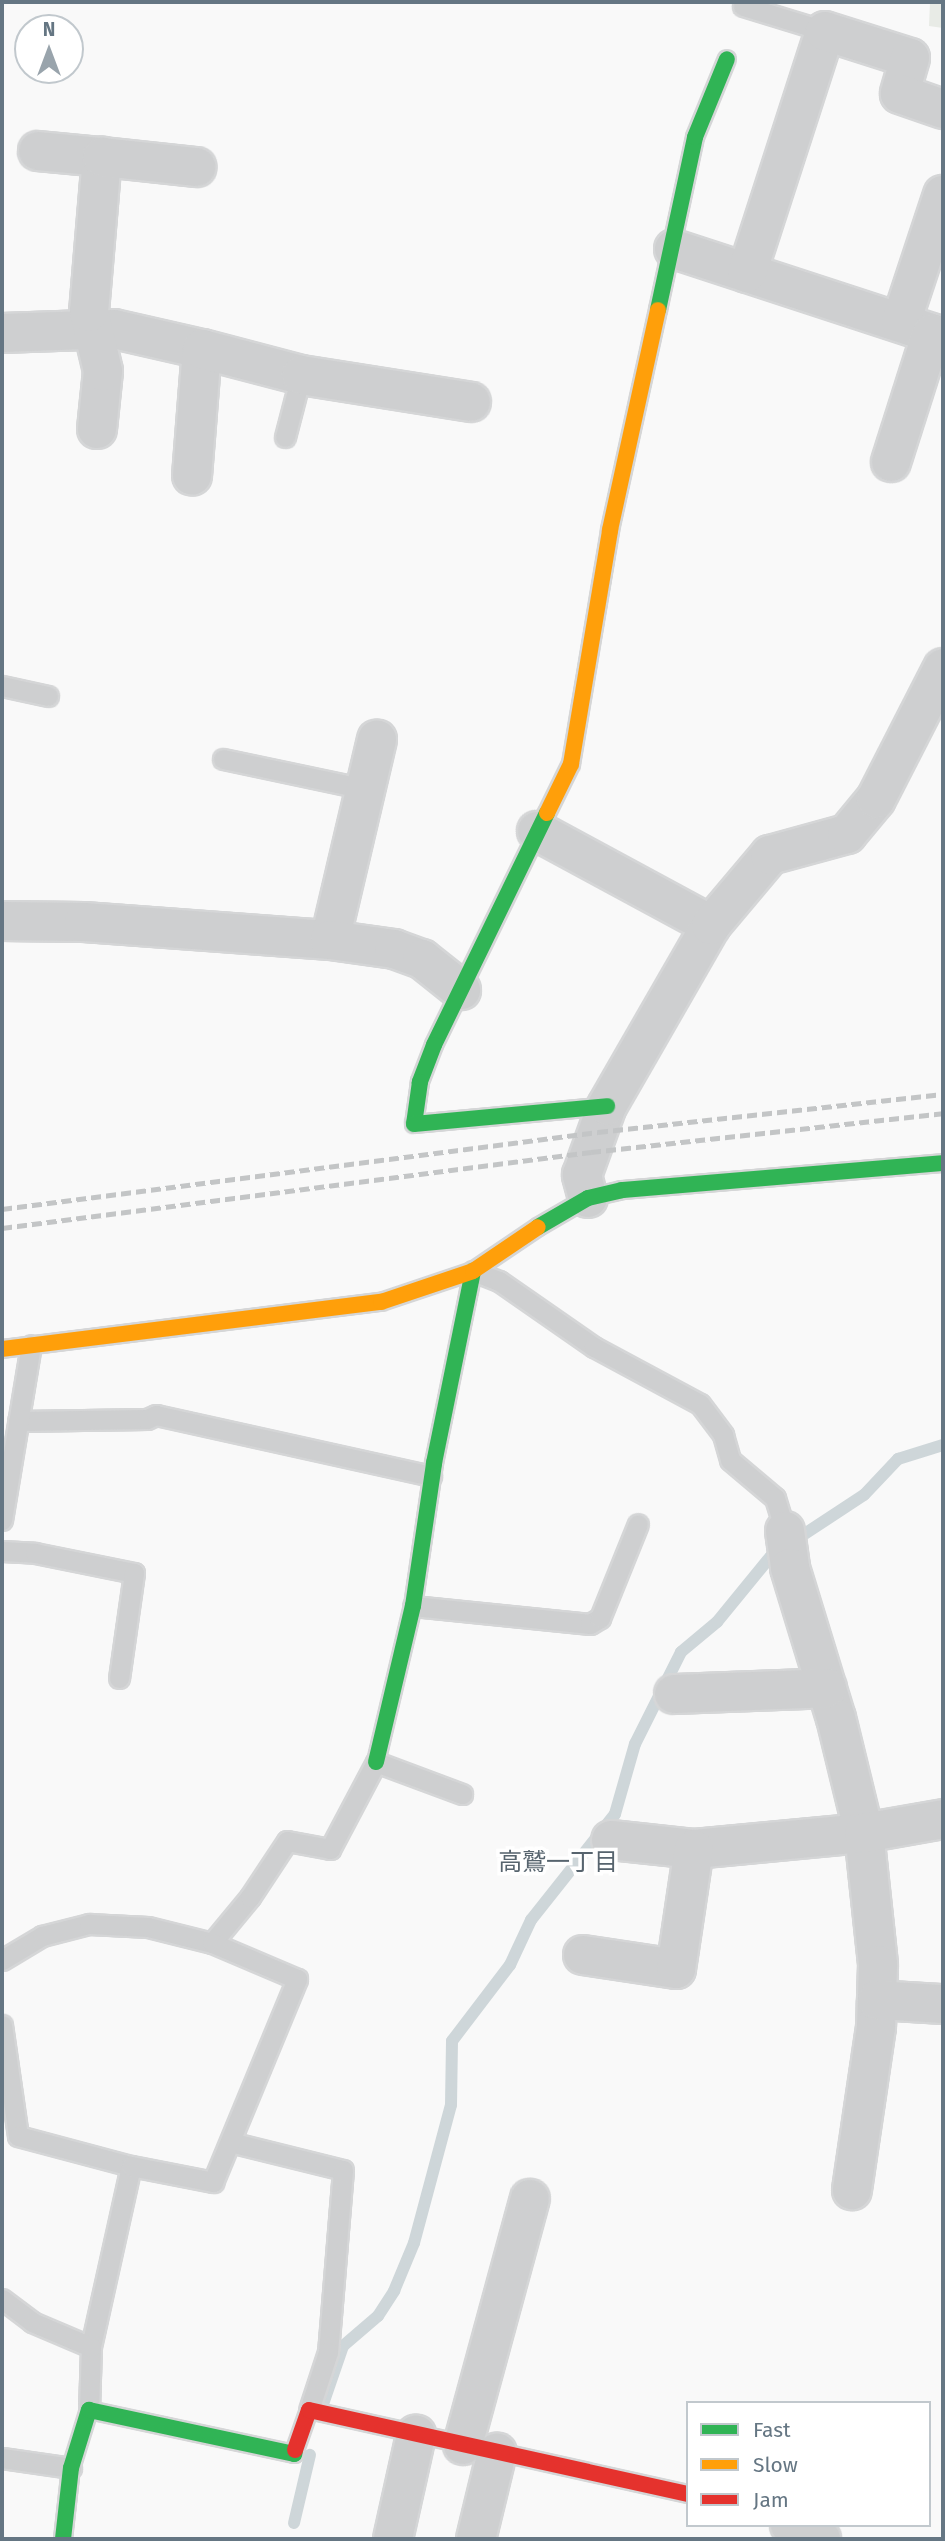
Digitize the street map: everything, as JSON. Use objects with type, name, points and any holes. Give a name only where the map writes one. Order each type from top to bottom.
[{"type":"street","points":[[747,273],[825,31],[909,58],[900,94],[943,108]]},
{"type":"street","points":[[607,1106],[414,1124],[420,1082],[461,990],[571,764],[610,530],[674,249],[695,137],[727,59]]},
{"type":"street","points":[[38,151],[196,167]]},
{"type":"street","points":[[97,429],[103,371],[90,330],[102,157]]},
{"type":"street","points":[[891,462],[926,331],[943,195]]},
{"type":"street","points":[[674,249],[926,331]]},
{"type":"street","points":[[2,333],[114,329],[202,349],[300,376],[471,402]]},
{"type":"street","points":[[192,476],[202,349]]},
{"type":"street","points":[[588,1198],[582,1175],[607,1106],[711,925],[770,855],[847,834],[876,799],[943,668]]},
{"type":"street","points":[[330,940],[377,738]]},
{"type":"street","points":[[537,831],[711,925]]},
{"type":"street","points":[[2,921],[84,922],[330,940],[394,950],[422,960],[461,990]]},
{"type":"street","points":[[2,1349],[381,1302],[473,1270],[588,1198],[622,1190],[943,1163]]},
{"type":"street","points":[[376,1762],[413,1606],[431,1476],[473,1270]]},
{"type":"street","points":[[785,1531],[790,1568],[827,1688],[864,1832],[878,1965],[877,2000],[852,2190]]},
{"type":"street","points":[[674,1694],[827,1688]]},
{"type":"street","points":[[611,1840],[694,1849],[864,1832],[943,1819]]},
{"type":"street","points":[[583,1955],[676,1969],[694,1849]]},
{"type":"street","points":[[877,2000],[943,2004]]},
{"type":"street","points":[[476,2539],[480,2448],[530,2199]]},
{"type":"street","points":[[63,2539],[71,2468],[89,2410],[295,2454],[309,2410],[686,2494]]},
{"type":"street","points":[[393,2539],[416,2435]]},
{"type":"street","points":[[794,2527],[821,2539]]},
{"type":"lane","points":[[743,6],[825,31]]},
{"type":"lane","points":[[285,437],[300,376]]},
{"type":"lane","points":[[2,686],[48,696]]},
{"type":"lane","points":[[223,759],[365,789]]},
{"type":"lane","points":[[473,1270],[499,1281],[594,1347],[700,1404],[723,1435],[730,1460],[775,1498],[785,1531]]},
{"type":"lane","points":[[2,1520],[31,1345]]},
{"type":"lane","points":[[18,1421],[146,1419],[156,1415],[431,1476]]},
{"type":"lane","points":[[413,1606],[590,1624],[600,1618],[638,1524]]},
{"type":"lane","points":[[2,1551],[35,1553],[134,1573],[119,1678]]},
{"type":"lane","points":[[212,1943],[250,1897],[287,1840],[330,1849],[376,1762],[462,1794]]},
{"type":"lane","points":[[2,1959],[42,1936],[89,1924],[148,1927],[212,1943],[297,1979],[213,2182],[131,2166],[10,2137],[2,2025]]},
{"type":"lane","points":[[230,2142],[342,2170],[328,2352],[309,2410]]},
{"type":"lane","points":[[89,2410],[91,2347],[131,2166]]},
{"type":"lane","points":[[2,2300],[32,2322],[91,2347]]},
{"type":"lane","points":[[2,2458],[71,2468]]},
{"type":"shaded area","points":[[930,2],[943,2],[943,28],[929,26]]},
{"type":"waterway","points":[[322,2407],[343,2346],[378,2316],[394,2291],[414,2243],[451,2105],[452,2041],[510,1965],[531,1920],[615,1814],[635,1744],[681,1652],[717,1622],[771,1556],[864,1495],[898,1459],[943,1445]]},
{"type":"waterway","points":[[294,2523],[310,2455]]},
{"type":"railway","points":[[2,1209],[598,1132],[943,1094]]},
{"type":"railway","points":[[2,1228],[591,1152],[943,1113]]},
{"type":"traffic: fast","points":[[658,310],[695,137],[727,59]]},
{"type":"traffic: fast","points":[[547,813],[434,1045],[420,1082],[414,1124],[607,1106]]},
{"type":"traffic: fast","points":[[538,1227],[588,1198],[622,1190],[943,1163]]},
{"type":"traffic: fast","points":[[376,1762],[413,1606],[434,1463],[473,1271]]},
{"type":"traffic: fast","points":[[63,2539],[71,2468],[89,2410],[294,2454],[295,2450]]},
{"type":"traffic: slow","points":[[547,813],[571,764],[610,530],[658,310]]},
{"type":"traffic: slow","points":[[2,1349],[381,1302],[473,1271],[538,1227]]},
{"type":"traffic: jam","points":[[295,2450],[309,2410],[686,2494]]},
{"type":"district","name":"高鷲一丁目","points":[[558,1863]]}]
